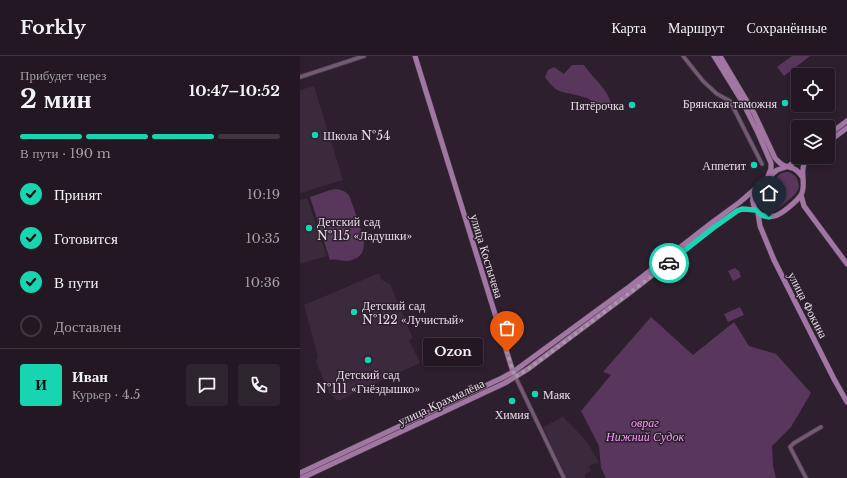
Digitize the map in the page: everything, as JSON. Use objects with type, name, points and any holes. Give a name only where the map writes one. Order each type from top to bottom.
[{"type":"main road","name":"улица Костычева","points":[[415,56],[513,372]]},
{"type":"main road","points":[[714,56],[743,103],[771,163],[771,169],[767,179]]},
{"type":"main road","points":[[720,56],[748,101],[775,158],[779,163],[795,168],[803,178]]},
{"type":"main road","points":[[835,130],[847,121]]},
{"type":"main road","points":[[835,137],[847,128]]},
{"type":"main road","points":[[791,164],[777,170],[756,188],[752,196],[752,200],[757,211],[766,216],[775,216],[801,195],[803,190],[804,164]]},
{"type":"main road","name":"улица Крахмалёва","points":[[300,472],[469,394],[513,372],[624,291],[756,188]]},
{"type":"main road","points":[[801,195],[804,206],[847,264]]},
{"type":"main road","name":"улица Крахмалёва","points":[[302,478],[505,383],[528,369],[572,337],[737,211],[742,209],[757,211]]},
{"type":"main road","name":"улица Фокина","points":[[757,211],[760,226],[774,260],[847,402]]},
{"type":"street","points":[[300,77],[364,56]]},
{"type":"street","points":[[683,56],[702,81],[717,94],[730,101],[762,164]]},
{"type":"street","name":"улица Костычева","points":[[513,372],[564,478]]},
{"type":"street","points":[[806,478],[790,447],[821,427]]},
{"type":"shaded area","name":"Школа №54","points":[[314,86],[343,180],[300,193],[300,90]]},
{"type":"shaded area","name":"Детский сад №115 «Ладушки»","points":[[307,198],[327,256],[300,264],[300,200]]},
{"type":"shaded area","points":[[379,273],[382,280],[390,284],[413,338],[409,340],[420,363],[338,401],[329,393],[316,362],[318,357],[304,305]]},
{"type":"shaded area","points":[[563,417],[586,441],[599,462],[589,466],[591,471],[585,474],[585,478],[567,478],[543,427]]},
{"type":"green space","points":[[792,56],[810,56],[794,68],[791,68],[791,71],[784,76],[777,67]]},
{"type":"green space","points":[[572,65],[584,65],[604,89],[612,107],[599,109],[588,98],[556,89],[545,77],[548,70],[554,67],[564,74]]},
{"type":"green space","points":[[788,172],[793,174],[797,179],[799,187],[798,190],[790,199],[775,211],[769,212],[763,210],[758,201],[759,194],[780,174]]},
{"type":"green space","points":[[336,189],[349,195],[363,236],[364,248],[362,253],[358,257],[349,261],[330,260],[310,197]]},
{"type":"green space","points":[[735,268],[739,271],[741,277],[733,281],[728,271]]},
{"type":"green space","points":[[740,307],[744,315],[728,322],[724,314]]},
{"type":"green space","name":"овраг Нижний Судок","points":[[651,317],[693,355],[734,322],[749,346],[776,354],[811,393],[791,427],[772,446],[773,466],[776,478],[606,478],[601,468],[599,446],[581,411],[611,375],[603,372]]},
{"type":"way so far","points":[[507,352],[515,377],[566,341],[669,263]]},
{"type":"place","name":"Брянская таможня","points":[[785,103]]},
{"type":"place","name":"Пятёрочка","points":[[632,105]]},
{"type":"place","name":"Школа №54","points":[[315,135]]},
{"type":"place","name":"Аппетит","points":[[754,165]]},
{"type":"place","name":"Детский сад №115 «Ладушки»","points":[[309,228]]},
{"type":"place","name":"Детский сад №122 «Лучистый»","points":[[354,312]]},
{"type":"place","name":"Ozon","points":[[507,352]]},
{"type":"place","name":"Детский сад №111 «Гнёздышко»","points":[[368,360]]},
{"type":"place","name":"Маяк","points":[[535,394]]},
{"type":"place","name":"Химия","points":[[512,401]]},
{"type":"route","points":[[669,263],[737,211],[742,209],[756,210],[761,215],[769,217]]}]
